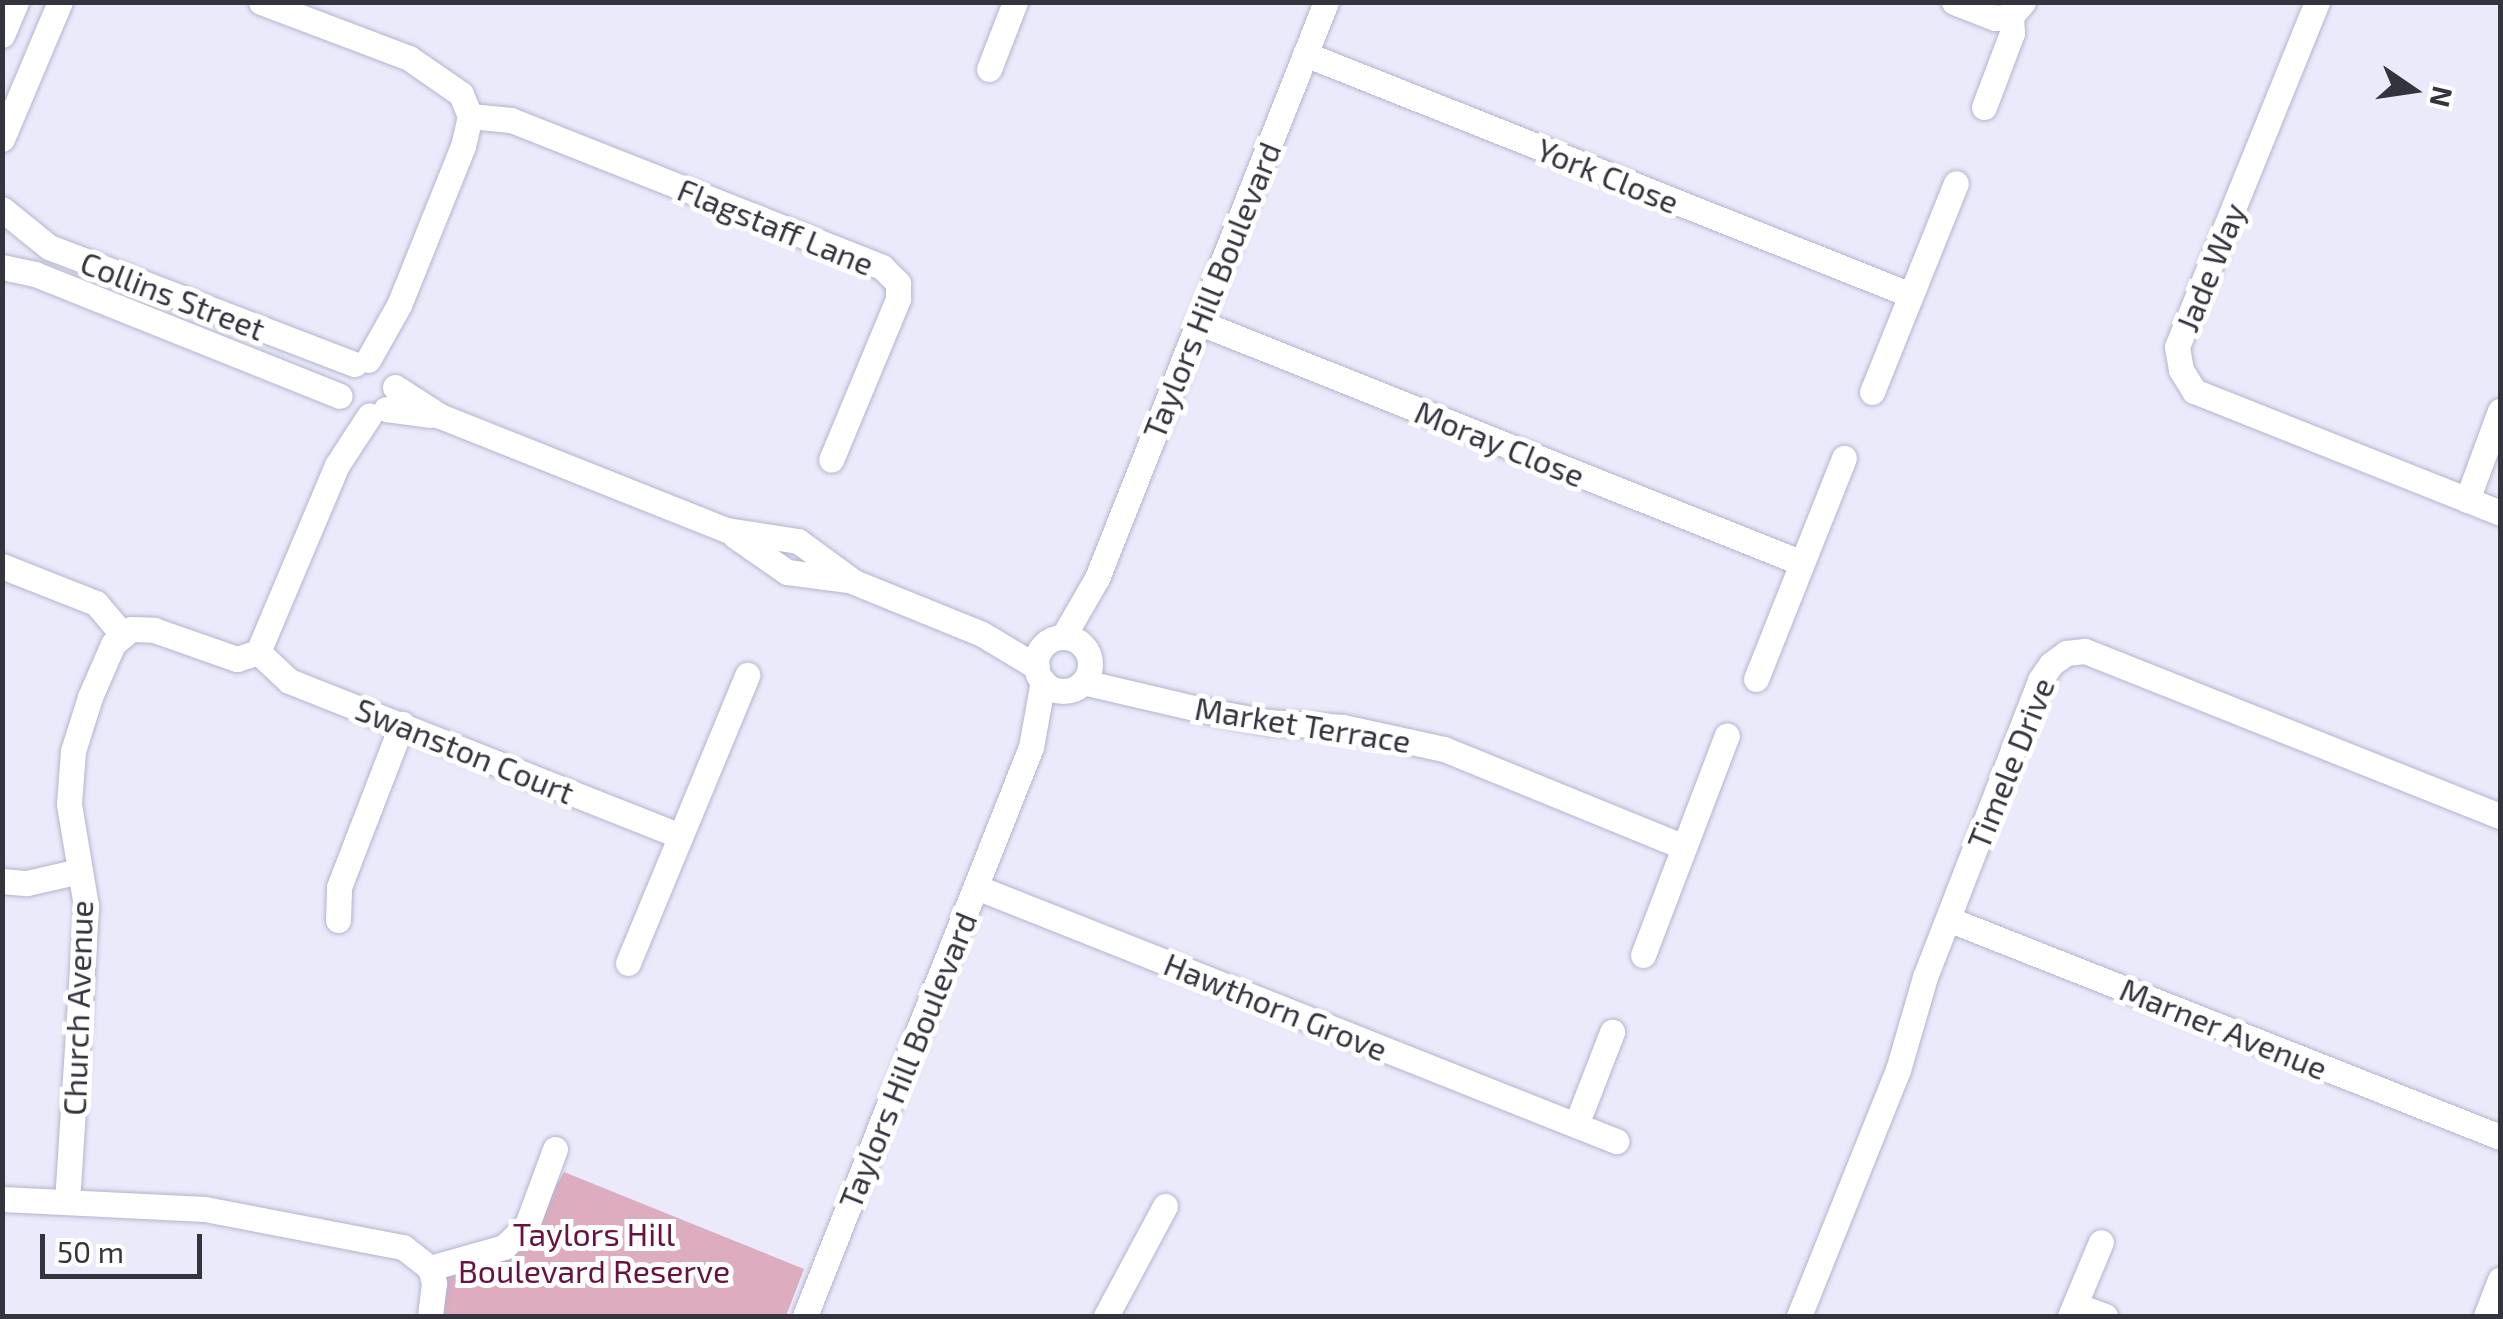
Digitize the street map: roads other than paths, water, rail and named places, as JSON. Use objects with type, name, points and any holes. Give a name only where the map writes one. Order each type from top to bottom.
[{"type":"street","points":[[2,35],[16,2]]},
{"type":"street","points":[[2,139],[60,2]]},
{"type":"street","points":[[2,566],[96,603],[122,634],[142,627],[237,659],[258,652],[368,389],[463,146],[470,116],[461,94],[409,58],[261,2]]},
{"type":"street","points":[[989,68],[1014,2]]},
{"type":"street","name":"Taylors Hill Boulevard","points":[[805,1316],[1326,2]]},
{"type":"street","points":[[1954,2],[1995,18],[2017,9]]},
{"type":"street","name":"Jade Way","points":[[2317,2],[2177,347],[2180,370],[2194,391],[2500,513]]},
{"type":"street","points":[[1984,107],[2017,9]]},
{"type":"street","name":"York Close","points":[[1306,54],[1911,295]]},
{"type":"street","name":"Flagstaff Lane","points":[[470,116],[511,120],[882,267],[898,283],[898,299],[832,460]]},
{"type":"street","points":[[1872,392],[1956,184]]},
{"type":"street","name":"Collins Street","points":[[2,209],[49,246],[368,389]]},
{"type":"street","name":"Collins Street","points":[[2,267],[35,274],[368,389],[727,530],[787,572],[854,582],[1064,663]]},
{"type":"street","name":"Moray Close","points":[[1198,322],[1802,563]]},
{"type":"street","points":[[2467,500],[2500,411]]},
{"type":"street","points":[[1756,679],[1844,458]]},
{"type":"street","name":"Church Avenue","points":[[67,1202],[86,906],[68,804],[73,751],[90,697],[122,634]]},
{"type":"street","name":"Timele Drive","points":[[1799,1316],[1898,1070],[1924,976],[2040,680],[2050,664],[2066,653],[2085,651],[2100,656],[2500,816]]},
{"type":"street","name":"Swanston Court","points":[[258,652],[289,681],[680,836]]},
{"type":"street","name":"Market Terrace","points":[[1064,663],[1198,709],[1267,722],[1343,727],[1444,749],[1684,846]]},
{"type":"street","points":[[628,963],[747,674]]},
{"type":"street","points":[[338,920],[339,887],[402,724]]},
{"type":"street","points":[[1643,954],[1727,735]]},
{"type":"street","points":[[2,881],[27,883],[80,872]]},
{"type":"street","name":"Hawthorn Grove","points":[[976,887],[1616,1141]]},
{"type":"street","name":"Marner Avenue","points":[[1948,919],[2500,1137]]},
{"type":"street","points":[[1576,1126],[1612,1032]]},
{"type":"street","points":[[430,1268],[504,1247],[526,1225],[555,1149]]},
{"type":"street","points":[[2,1199],[205,1210],[403,1247],[430,1268],[434,1283],[430,1316]]},
{"type":"street","points":[[1106,1316],[1165,1206]]},
{"type":"street","points":[[2100,1242],[2072,1310],[2105,1316]]},
{"type":"street","points":[[2488,1316],[2500,1280]]},
{"type":"park label","name":"Taylors Hill Boulevard Reserve","points":[[594,1252]]}]
